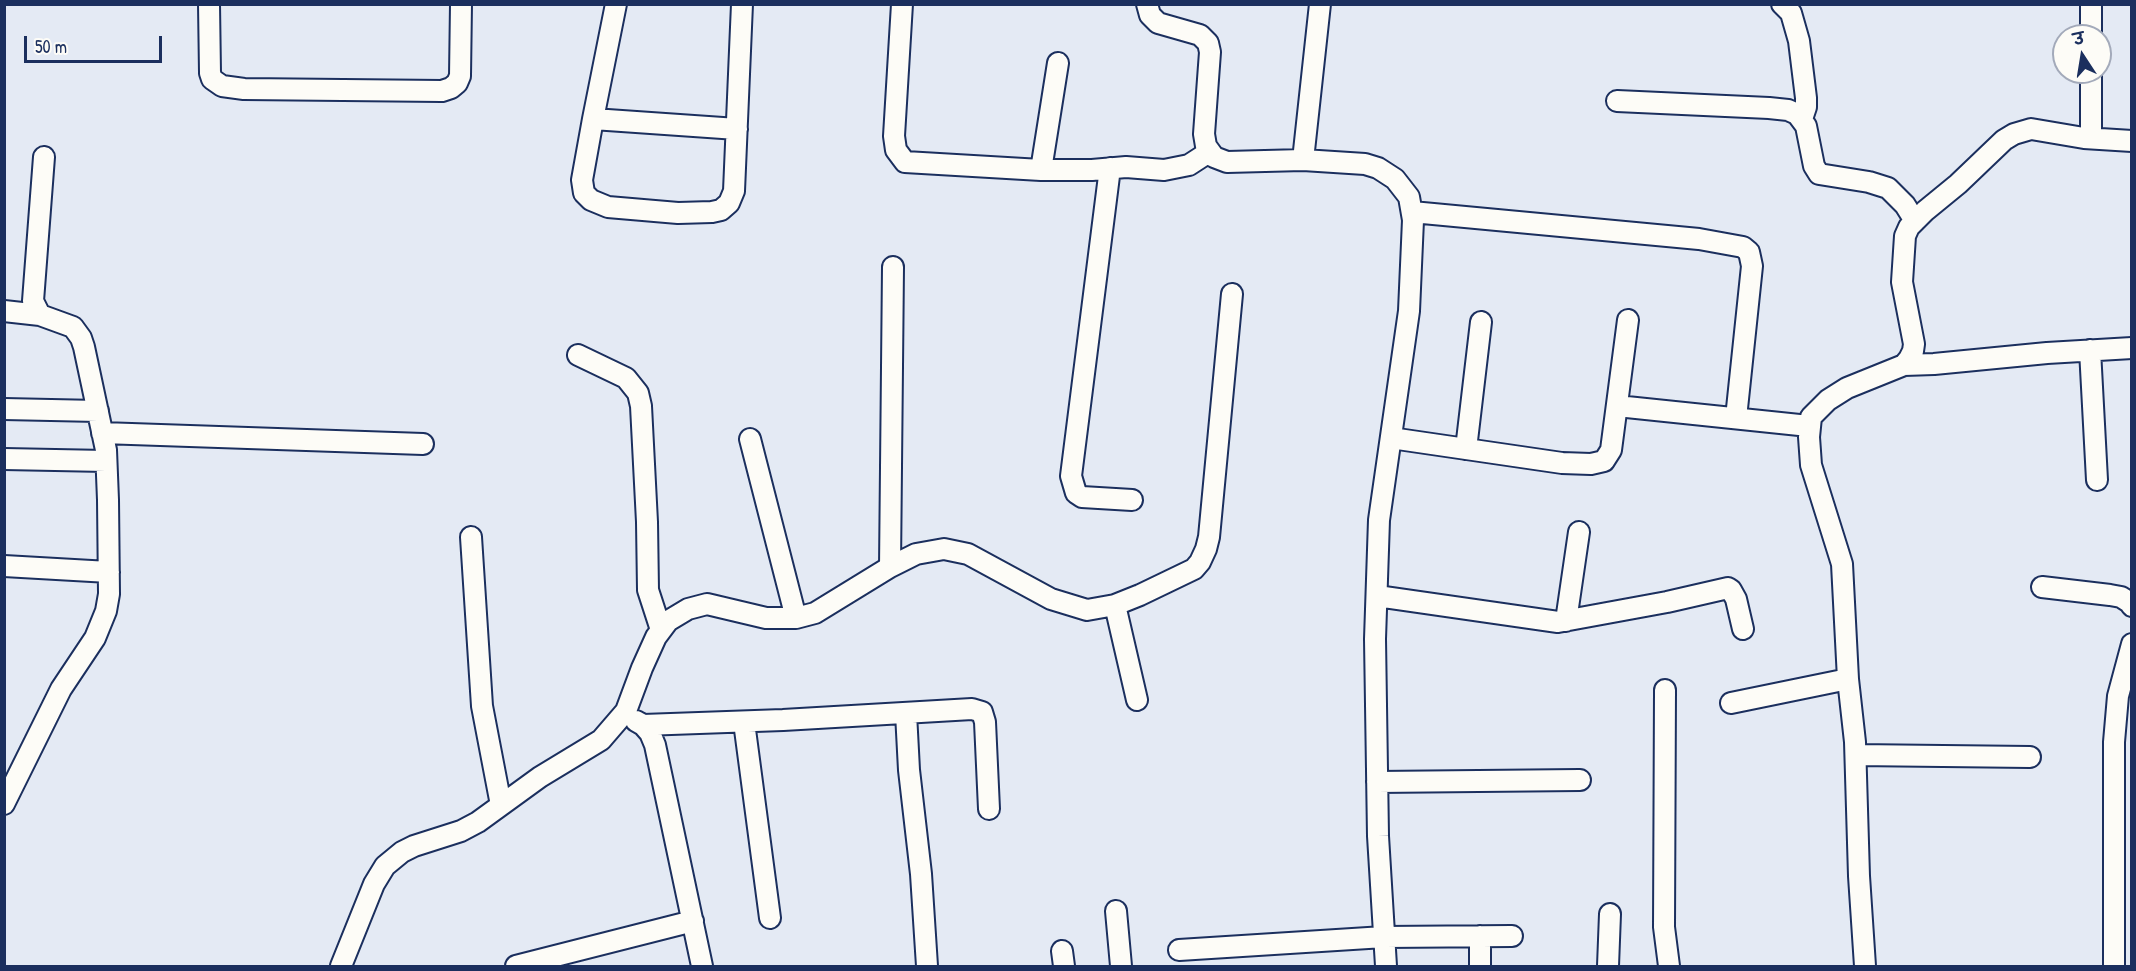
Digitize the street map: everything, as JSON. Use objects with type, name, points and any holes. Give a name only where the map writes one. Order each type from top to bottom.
[{"type":"street","points":[[209,4],[210,73],[212,79],[222,86],[244,89],[442,91],[457,83],[460,76],[461,4]]},
{"type":"street","points":[[616,4],[592,119],[582,180],[584,193],[591,200],[608,207],[678,213],[722,210],[729,203],[734,191],[742,4]]},
{"type":"street","points":[[902,4],[894,136],[896,150],[905,162],[1041,170],[1177,169],[1189,165],[1209,152]]},
{"type":"street","points":[[1147,4],[1150,15],[1158,22],[1200,35],[1208,43],[1210,52],[1204,141],[1209,152],[1219,160],[1227,162],[1303,160],[1365,164],[1378,168],[1395,179],[1406,191],[1412,212],[1409,311],[1379,520],[1377,782],[1386,966]]},
{"type":"street","points":[[1303,160],[1320,4]]},
{"type":"street","points":[[1782,4],[1791,13],[1799,41],[1806,98],[1802,119]]},
{"type":"street","points":[[2091,4],[2091,24]]},
{"type":"street","points":[[1041,170],[1058,63]]},
{"type":"street","points":[[2091,84],[2091,138]]},
{"type":"street","points":[[1617,101],[1788,110],[1802,119],[1809,135],[1814,166],[1819,174],[1869,182],[1888,188],[1897,196],[1915,221]]},
{"type":"street","points":[[592,119],[737,129]]},
{"type":"street","points":[[1904,365],[1913,351],[1914,344],[1902,282],[1903,242],[1909,227],[1915,221],[2004,140],[2014,134],[2031,129],[2091,138],[2132,141]]},
{"type":"street","points":[[40,315],[36,309],[33,294],[44,157]]},
{"type":"street","points":[[1110,168],[1071,476],[1076,493],[1082,497],[1132,500]]},
{"type":"street","points":[[1412,212],[1699,239],[1743,247],[1749,252],[1752,267],[1736,418]]},
{"type":"street","points":[[890,567],[893,267]]},
{"type":"street","points":[[341,966],[374,884],[385,866],[402,852],[414,846],[461,831],[478,822],[563,762],[601,740],[622,716],[661,630],[677,614],[707,604],[766,618],[796,618],[815,613],[890,567],[916,554],[931,550],[958,550],[1051,599],[1087,610],[1115,605],[1140,596],[1194,569],[1206,549],[1220,437],[1232,294]]},
{"type":"street","points":[[4,311],[40,315],[73,327],[81,338],[98,411],[106,461],[110,572],[106,611],[95,638],[61,689],[4,804]]},
{"type":"street","points":[[1391,438],[1577,465],[1604,461],[1611,450],[1628,320]]},
{"type":"street","points":[[1466,449],[1481,322]]},
{"type":"street","points":[[1865,966],[1859,876],[1856,755],[1848,679],[1842,564],[1811,465],[1809,426],[1811,417],[1827,400],[1847,388],[1904,365],[2132,348]]},
{"type":"street","points":[[2090,350],[2097,480]]},
{"type":"street","points":[[578,355],[626,378],[638,393],[647,522],[648,590],[661,630]]},
{"type":"street","points":[[1617,406],[1809,426]]},
{"type":"street","points":[[4,409],[98,411]]},
{"type":"street","points":[[102,434],[423,444]]},
{"type":"street","points":[[750,439],[796,618]]},
{"type":"street","points":[[4,459],[106,461]]},
{"type":"street","points":[[1566,621],[1579,532]]},
{"type":"street","points":[[471,537],[482,706],[501,805]]},
{"type":"street","points":[[4,566],[110,572]]},
{"type":"street","points":[[2042,587],[2121,597],[2132,606]]},
{"type":"street","points":[[1377,597],[1537,620],[1566,621],[1728,588],[1736,599],[1743,629]]},
{"type":"street","points":[[1115,605],[1137,700]]},
{"type":"street","points":[[2114,966],[2115,742],[2118,696],[2127,681],[2132,644]]},
{"type":"street","points":[[1731,703],[1848,679]]},
{"type":"street","points":[[1665,690],[1664,927],[1669,966]]},
{"type":"street","points":[[622,716],[643,725],[744,722],[972,709],[982,712],[985,722],[989,809]]},
{"type":"street","points":[[906,712],[927,966]]},
{"type":"street","points":[[744,722],[770,918]]},
{"type":"street","points":[[643,725],[650,733],[655,745],[702,966]]},
{"type":"street","points":[[1856,755],[2030,757]]},
{"type":"street","points":[[1377,782],[1580,780]]},
{"type":"street","points":[[1116,911],[1121,966]]},
{"type":"street","points":[[1608,966],[1610,914]]},
{"type":"street","points":[[516,966],[693,921]]},
{"type":"street","points":[[1480,936],[1480,966]]},
{"type":"street","points":[[1179,950],[1384,937],[1512,936]]}]
